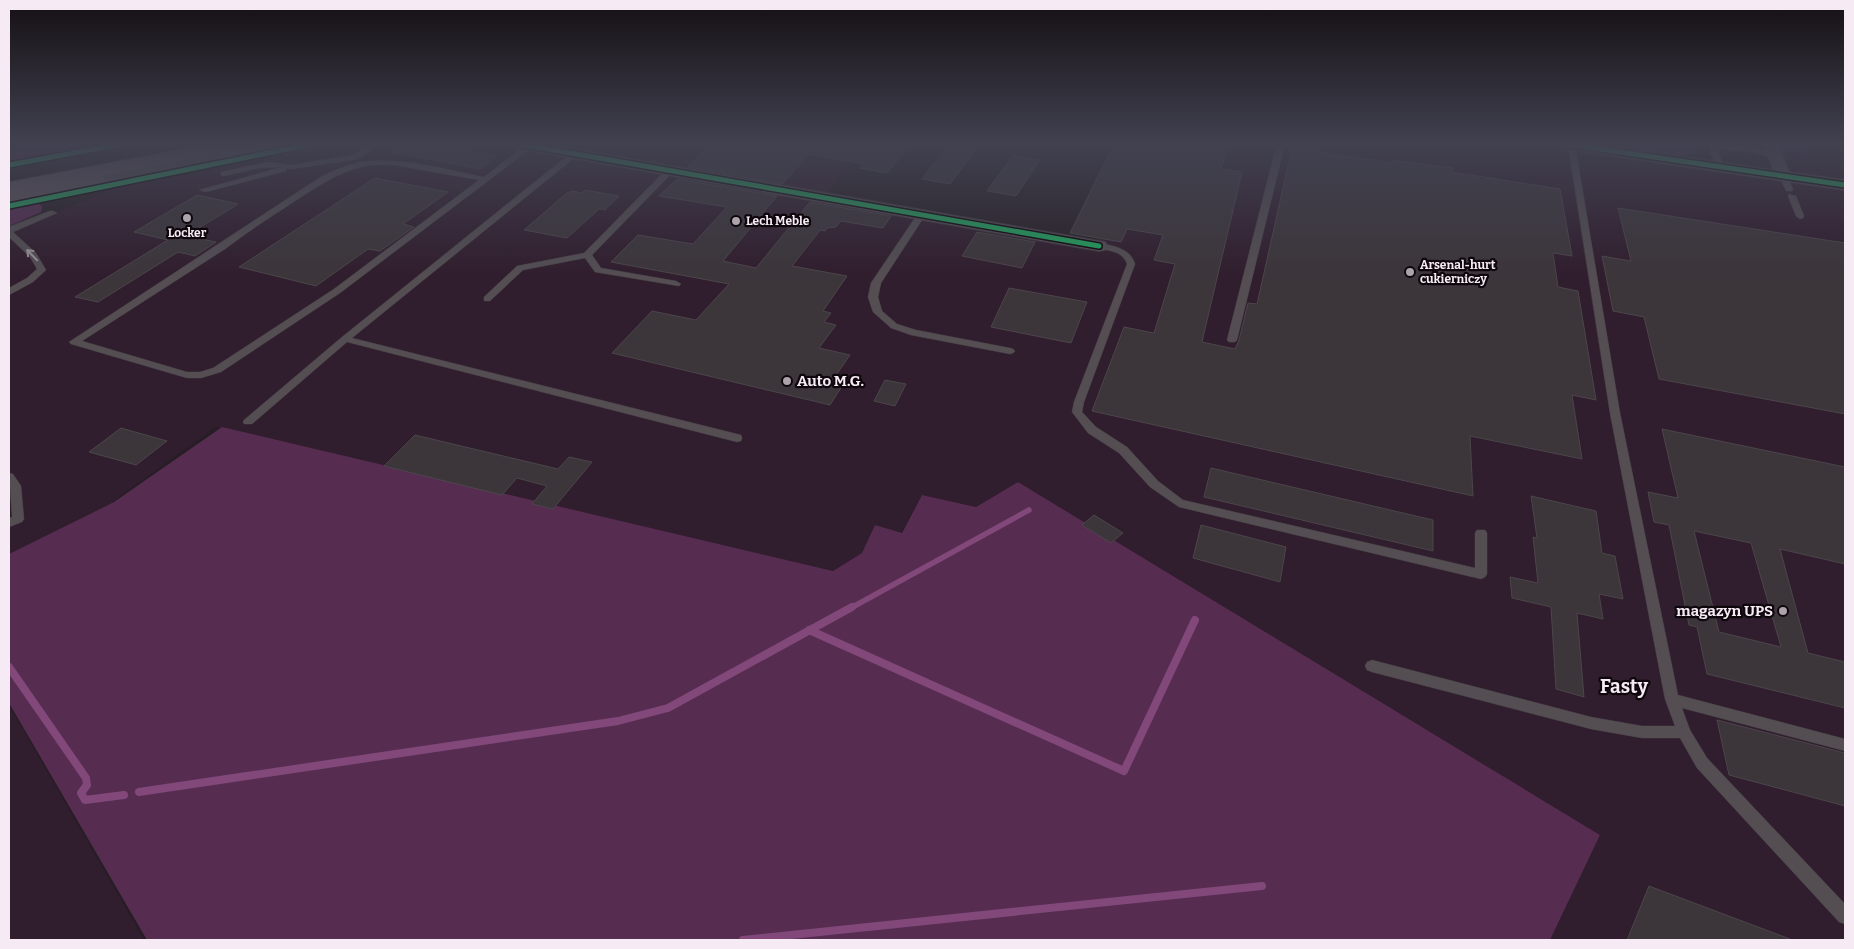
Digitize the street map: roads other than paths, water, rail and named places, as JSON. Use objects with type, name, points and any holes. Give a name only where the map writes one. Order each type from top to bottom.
[{"type":"main road","points":[[9,196],[51,188]]},
{"type":"street","points":[[776,188],[1098,246]]},
{"type":"lane","points":[[203,190],[210,188]]},
{"type":"lane","points":[[309,188],[74,342],[187,375],[201,375],[216,370],[337,291],[473,188]]},
{"type":"lane","points":[[248,422],[345,340],[533,188]]},
{"type":"lane","points":[[487,298],[520,268],[587,255],[654,188]]},
{"type":"lane","points":[[1232,340],[1256,241],[1269,204],[1272,188]]},
{"type":"lane","points":[[1576,188],[1615,413],[1672,699],[1684,732],[1702,763],[1845,916]]},
{"type":"lane","points":[[1789,188],[1800,216]]},
{"type":"lane","points":[[9,292],[30,280],[42,270],[41,264],[11,234],[53,213]]},
{"type":"lane","points":[[922,214],[876,283],[873,298],[878,312],[894,326],[914,333],[1010,351]]},
{"type":"lane","points":[[1098,246],[1124,252],[1130,258],[1131,264],[1078,402],[1077,412],[1092,430],[1123,450],[1154,484],[1179,503],[1481,574],[1481,533]]},
{"type":"lane","points":[[587,255],[598,270],[676,284]]},
{"type":"lane","points":[[345,340],[737,438]]},
{"type":"lane","points":[[9,477],[15,486],[18,519],[9,523]]},
{"type":"lane","points":[[1372,666],[1590,723],[1642,732],[1684,732]]},
{"type":"lane","points":[[1672,699],[1845,745]]},
{"type":"waterway","points":[[849,609],[1029,510]]},
{"type":"waterway","points":[[810,630],[852,607]]},
{"type":"waterway","points":[[810,630],[1124,771],[1195,620]]},
{"type":"waterway","points":[[139,792],[618,721],[668,708],[810,630]]},
{"type":"waterway","points":[[9,667],[86,778],[87,785],[81,793],[85,800],[124,795]]},
{"type":"waterway","points":[[743,940],[1262,886]]},
{"type":"place","name":"Locker","points":[[187,218]]},
{"type":"place","name":"Lech Meble","points":[[736,221]]},
{"type":"place","name":"Arsenal-hurt cukierniczy","points":[[1410,272]]},
{"type":"place","name":"Auto M.G.","points":[[787,381]]},
{"type":"place","name":"magazyn UPS","points":[[1783,611]]},
{"type":"district","name":"Fasty","points":[[1624,686]]}]
